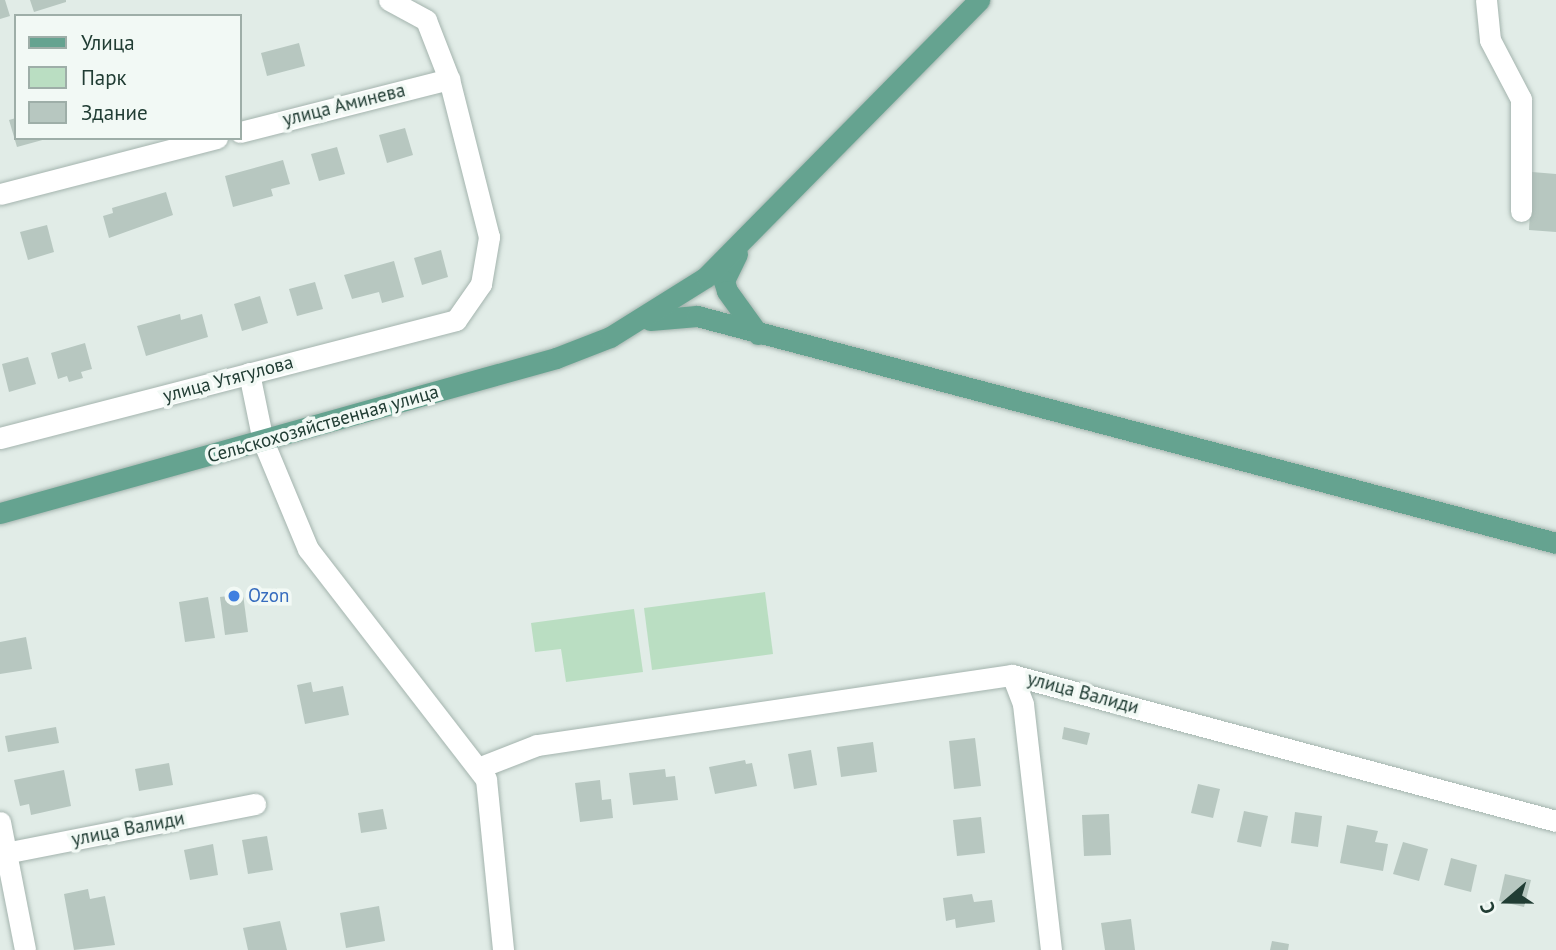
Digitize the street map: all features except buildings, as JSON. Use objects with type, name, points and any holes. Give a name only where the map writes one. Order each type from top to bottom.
[{"type":"main road","points":[[641,320],[706,277],[979,0]]},
{"type":"main road","points":[[748,234],[724,281],[732,300],[758,334]]},
{"type":"main road","points":[[641,320],[697,317],[1556,543]]},
{"type":"main road","name":"Сельскохозяйственная улица","points":[[0,513],[556,358],[641,320]]},
{"type":"street","points":[[389,0],[426,20],[449,79]]},
{"type":"street","points":[[1486,0],[1494,50],[1521,99],[1521,211]]},
{"type":"street","name":"улица Аминева","points":[[242,131],[449,79]]},
{"type":"street","name":"улица Утягулова","points":[[0,438],[456,320],[481,284],[489,237],[449,79]]},
{"type":"street","points":[[0,194],[209,140]]},
{"type":"street","points":[[249,373],[263,441],[308,549],[486,779],[503,950]]},
{"type":"street","points":[[1012,675],[1023,704],[1051,950]]},
{"type":"street","name":"улица Валиди","points":[[478,768],[537,745],[1012,675],[1556,821]]},
{"type":"street","name":"улица Валиди","points":[[5,854],[255,804]]},
{"type":"street","points":[[0,822],[25,950]]},
{"type":"green space","points":[[765,592],[773,654],[652,670],[644,608]]},
{"type":"green space","points":[[634,609],[643,672],[566,682],[561,649],[535,652],[531,623]]},
{"type":"place","name":"Ozon","points":[[234,596]]}]
